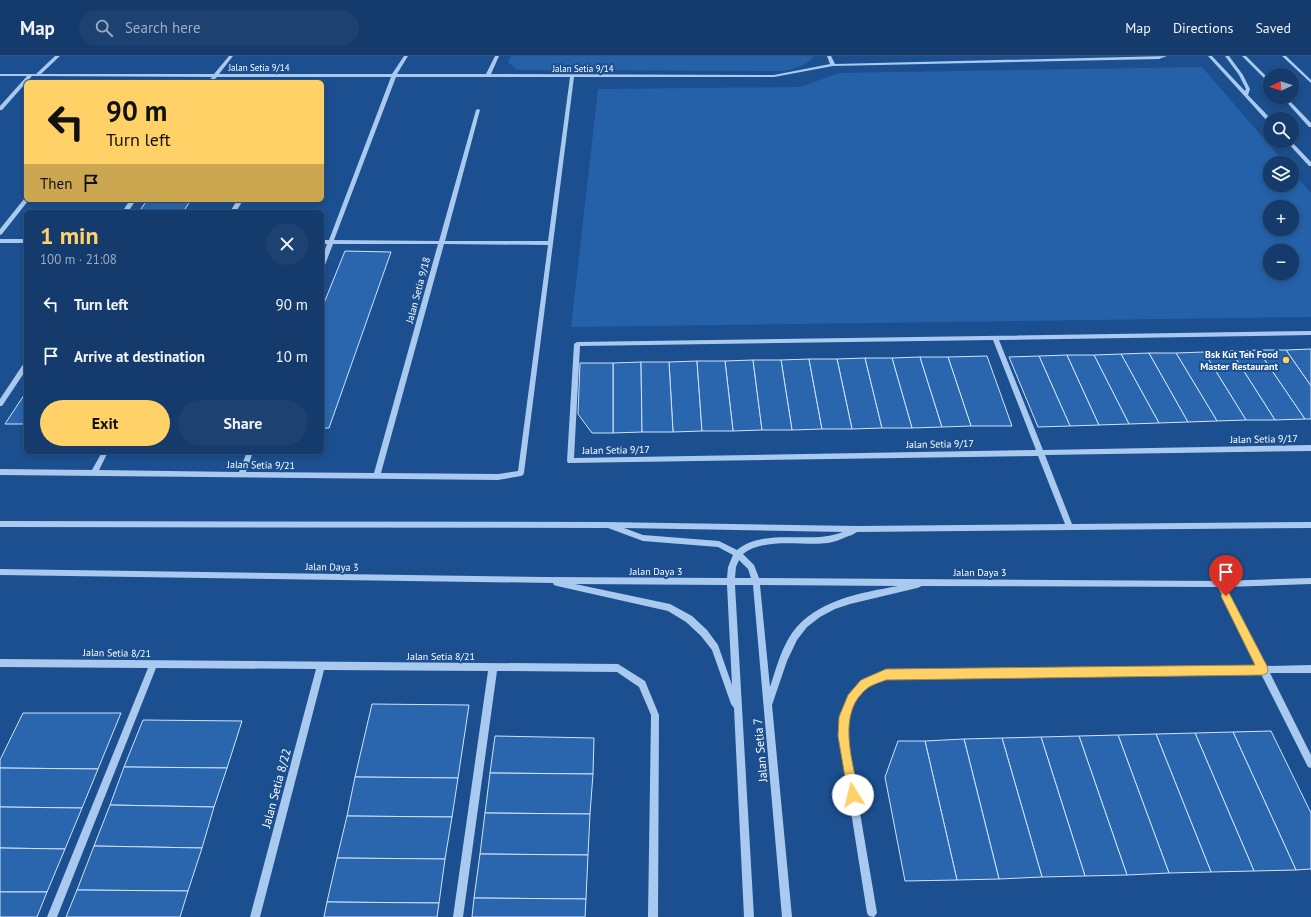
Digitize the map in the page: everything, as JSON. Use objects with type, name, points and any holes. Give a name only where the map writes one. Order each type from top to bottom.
[{"type":"street","points":[[37,75],[58,56]]},
{"type":"street","points":[[211,80],[231,56]]},
{"type":"street","points":[[324,259],[394,75],[406,56]]},
{"type":"street","points":[[488,75],[497,56]]},
{"type":"street","points":[[830,56],[833,65]]},
{"type":"street","points":[[917,56],[920,63]]},
{"type":"street","points":[[999,56],[1002,61]]},
{"type":"street","name":"Jalan Setia 9/14","points":[[0,75],[774,76],[833,65],[1093,58],[1159,58],[1165,56]]},
{"type":"street","points":[[1210,56],[1263,113]]},
{"type":"street","points":[[1227,56],[1241,75],[1248,89],[1246,95]]},
{"type":"street","points":[[1244,56],[1263,76]]},
{"type":"street","points":[[1284,56],[1311,82]]},
{"type":"street","points":[[26,80],[31,75]]},
{"type":"street","points":[[120,80],[124,75]]},
{"type":"street","points":[[304,80],[307,75]]},
{"type":"street","points":[[324,242],[551,243],[572,76]]},
{"type":"street","points":[[0,109],[24,83]]},
{"type":"street","points":[[1291,104],[1311,126]]},
{"type":"street","name":"Jalan Setia 9/18","points":[[377,476],[478,110]]},
{"type":"street","points":[[1295,148],[1311,165]]},
{"type":"street","points":[[0,233],[24,202]]},
{"type":"street","points":[[0,241],[24,241]]},
{"type":"street","name":"Jalan Setia 9/21","points":[[0,472],[498,477],[520,473],[551,243]]},
{"type":"street","points":[[1070,527],[995,337],[1311,333]]},
{"type":"street","name":"Jalan Setia 9/17","points":[[995,337],[576,344],[570,460],[1311,448]]},
{"type":"street","points":[[0,404],[24,368]]},
{"type":"street","points":[[94,473],[104,454]]},
{"type":"street","points":[[242,474],[249,454]]},
{"type":"street","points":[[0,524],[605,525],[858,529],[1311,525]]},
{"type":"street","points":[[605,525],[643,538],[719,544],[738,554],[751,567],[756,581]]},
{"type":"street","points":[[738,554],[747,547],[762,543],[827,540],[858,529]]},
{"type":"street","name":"Jalan Setia 7","points":[[738,554],[732,567],[731,581],[749,917]]},
{"type":"street","name":"Jalan Daya 3","points":[[0,572],[544,580],[1220,584],[1311,581]]},
{"type":"street","points":[[544,580],[670,608],[689,619],[704,633],[715,648],[738,712]]},
{"type":"street","name":"Jalan Setia 7","points":[[756,581],[787,917]]},
{"type":"street","points":[[768,706],[785,655],[795,636],[807,621],[830,607],[852,600],[929,582]]},
{"type":"street","points":[[1220,584],[1311,764]]},
{"type":"street","name":"Jalan Setia 8/21","points":[[0,663],[618,668],[642,684],[655,715],[653,917]]},
{"type":"street","points":[[52,917],[153,665]]},
{"type":"street","name":"Jalan Setia 8/22","points":[[255,917],[321,666]]},
{"type":"street","points":[[458,917],[494,667]]},
{"type":"street","points":[[872,913],[843,736],[844,717],[852,698],[865,684],[886,674],[1311,669]]},
{"type":"shaded area","points":[[511,56],[814,56],[797,68],[784,71],[517,70],[508,62]]},
{"type":"shaded area","points":[[1202,67],[1263,138],[1263,148],[1272,148],[1279,156],[1263,156],[1263,192],[1299,192],[1299,179],[1311,193],[1311,317],[571,327],[598,89],[800,87],[839,73]]},
{"type":"building","points":[[146,202],[190,202],[184,210],[140,210]]},
{"type":"building","points":[[345,251],[391,252],[329,428],[324,428],[324,303]]},
{"type":"building","points":[[1311,349],[1311,386],[1286,350]]},
{"type":"building","points":[[1258,350],[1305,419],[1275,420],[1231,351]]},
{"type":"building","points":[[1258,350],[1286,350],[1311,386],[1311,419],[1305,419]]},
{"type":"building","points":[[1231,351],[1275,420],[1246,420],[1204,352]]},
{"type":"building","points":[[1204,352],[1246,420],[1217,421],[1176,353]]},
{"type":"building","points":[[1149,353],[1188,422],[1159,423],[1121,354]]},
{"type":"building","points":[[1149,353],[1176,353],[1217,421],[1188,422]]},
{"type":"building","points":[[1121,354],[1159,423],[1129,424],[1094,355]]},
{"type":"building","points":[[1067,355],[1099,425],[1070,426],[1039,356]]},
{"type":"building","points":[[1067,355],[1094,355],[1129,424],[1099,425]]},
{"type":"building","points":[[987,356],[1012,426],[971,426],[948,357]]},
{"type":"building","points":[[1039,356],[1070,426],[1038,427],[1009,357]]},
{"type":"building","points":[[920,357],[942,427],[912,428],[892,358]]},
{"type":"building","points":[[920,357],[948,357],[971,426],[942,427]]},
{"type":"building","points":[[865,358],[882,428],[852,429],[837,359]]},
{"type":"building","points":[[865,358],[892,358],[912,428],[882,428]]},
{"type":"building","points":[[809,359],[822,429],[792,430],[781,360]]},
{"type":"building","points":[[809,359],[837,359],[852,429],[822,429]]},
{"type":"building","points":[[753,360],[762,430],[733,431],[725,361]]},
{"type":"building","points":[[753,360],[781,360],[792,430],[762,430]]},
{"type":"building","points":[[697,361],[702,431],[673,432],[669,362]]},
{"type":"building","points":[[697,361],[725,361],[733,431],[702,431]]},
{"type":"building","points":[[641,362],[642,432],[613,433],[613,363]]},
{"type":"building","points":[[641,362],[669,362],[673,432],[642,432]]},
{"type":"building","points":[[580,363],[613,363],[613,433],[592,433],[578,414]]},
{"type":"building","points":[[24,395],[24,424],[5,424]]},
{"type":"building","points":[[372,704],[469,705],[458,778],[355,777]]},
{"type":"building","points":[[23,713],[121,713],[98,769],[0,768],[0,760]]},
{"type":"building","points":[[143,720],[242,721],[227,768],[124,767]]},
{"type":"building","points":[[1271,731],[1311,813],[1311,869],[1296,870],[1233,732]]},
{"type":"building","points":[[1233,732],[1296,870],[1254,871],[1195,733]]},
{"type":"building","points":[[1195,733],[1254,871],[1211,872],[1156,734]]},
{"type":"building","points":[[1156,734],[1211,872],[1169,873],[1118,735]]},
{"type":"building","points":[[1118,735],[1169,873],[1127,875],[1079,736]]},
{"type":"building","points":[[495,736],[594,738],[593,774],[490,773]]},
{"type":"building","points":[[1079,736],[1127,875],[1085,876],[1041,737]]},
{"type":"building","points":[[1041,737],[1085,876],[1042,877],[1002,738]]},
{"type":"building","points":[[1002,738],[1042,877],[999,879],[964,739]]},
{"type":"building","points":[[964,739],[999,879],[957,880],[925,741]]},
{"type":"building","points":[[898,741],[925,741],[957,880],[905,881],[885,777]]},
{"type":"building","points":[[124,767],[227,768],[214,807],[110,805]]},
{"type":"building","points":[[0,768],[98,769],[82,808],[0,807]]},
{"type":"building","points":[[490,773],[593,774],[590,814],[485,813]]},
{"type":"building","points":[[355,777],[458,778],[452,817],[347,816]]},
{"type":"building","points":[[110,805],[214,807],[202,848],[94,846]]},
{"type":"building","points":[[0,807],[82,808],[65,849],[0,848]]},
{"type":"building","points":[[485,813],[590,814],[588,855],[480,854]]},
{"type":"building","points":[[347,816],[452,817],[445,859],[337,858]]},
{"type":"building","points":[[94,846],[202,848],[188,891],[77,890]]},
{"type":"building","points":[[0,848],[65,849],[47,892],[0,892]]},
{"type":"building","points":[[480,854],[588,855],[586,899],[474,898]]},
{"type":"building","points":[[337,858],[445,859],[439,903],[327,902]]},
{"type":"building","points":[[77,890],[188,891],[180,917],[66,917]]},
{"type":"building","points":[[0,892],[47,892],[37,917],[0,917]]},
{"type":"building","points":[[474,898],[586,899],[585,917],[472,917]]},
{"type":"building","points":[[327,902],[439,903],[437,917],[324,917]]},
{"type":"place","name":"Bsk Kut Teh Food Master Restaurant","points":[[1286,360]]},
{"type":"route","points":[[853,795],[843,736],[844,717],[852,698],[865,684],[886,674],[1263,670],[1226,596]]}]
